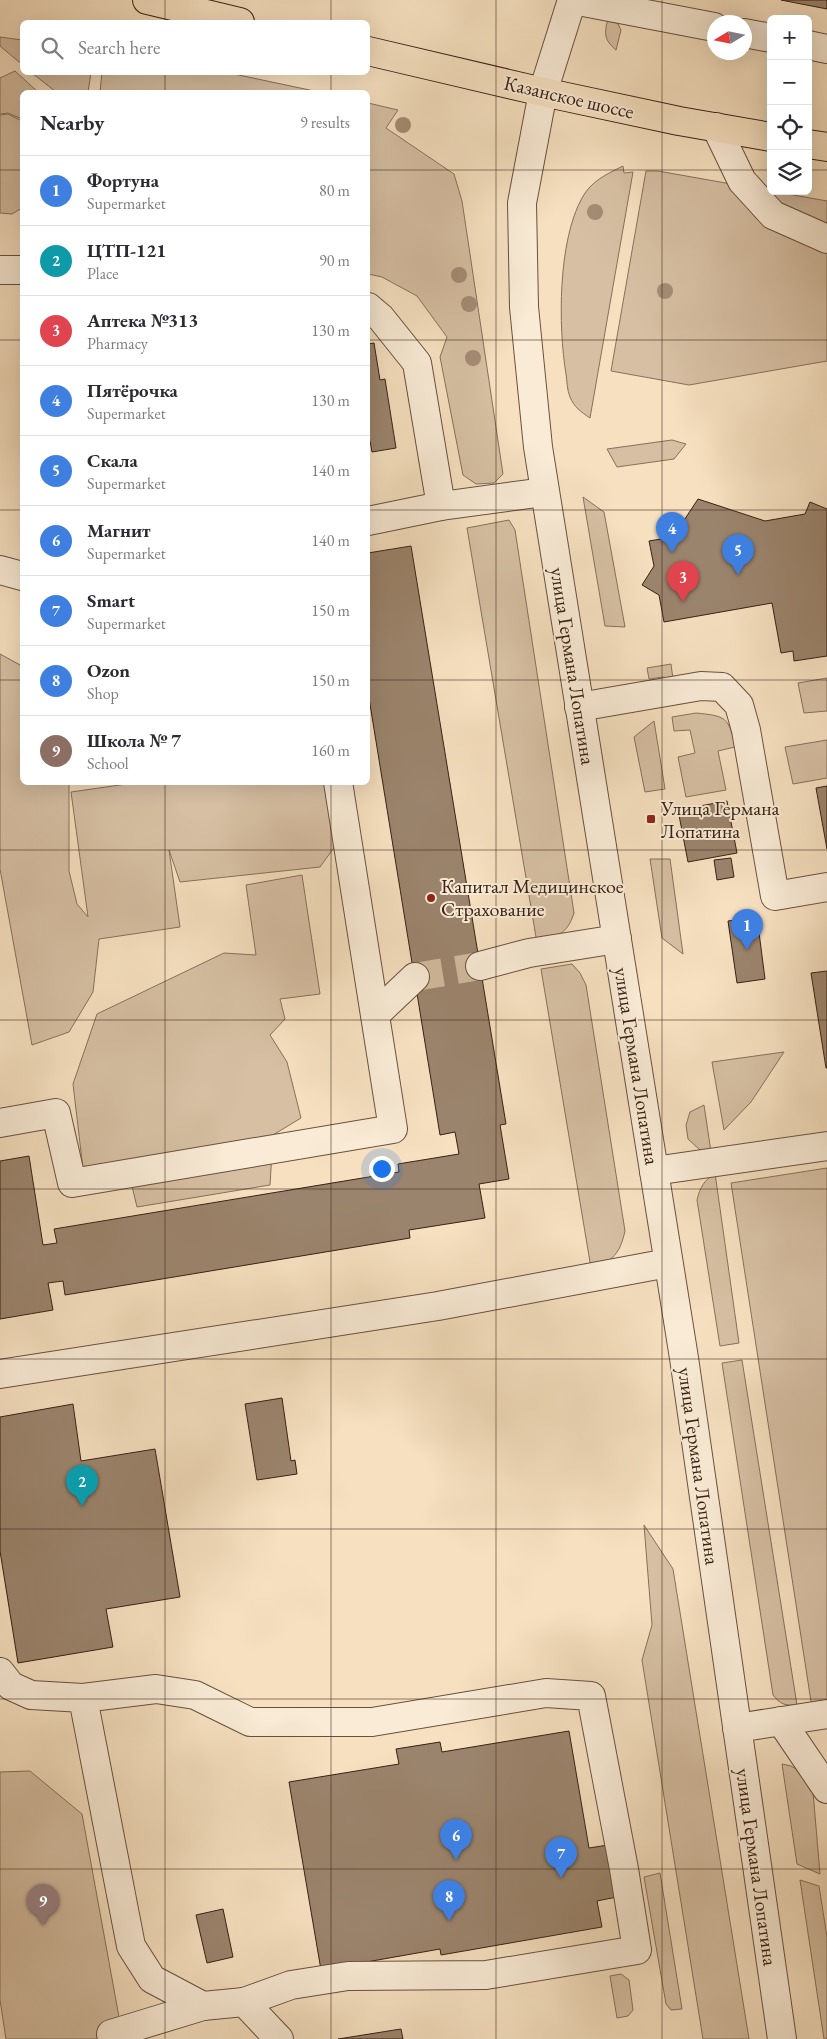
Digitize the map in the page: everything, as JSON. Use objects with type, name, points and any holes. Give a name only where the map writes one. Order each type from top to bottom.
[{"type":"main road","points":[[147,0],[232,20]]},
{"type":"main road","name":"Казанское шоссе","points":[[370,51],[543,92],[767,136]]},
{"type":"main road","points":[[812,145],[827,147]]},
{"type":"street","points":[[572,0],[707,26]]},
{"type":"street","name":"улица Германа Лопатина","points":[[572,0],[543,92],[522,203],[524,307],[538,447],[684,1358],[782,2039]]},
{"type":"street","points":[[752,34],[767,37]]},
{"type":"street","points":[[812,46],[827,49]]},
{"type":"street","points":[[716,127],[742,181],[773,215],[827,239]]},
{"type":"street","points":[[0,270],[20,270]]},
{"type":"street","points":[[370,309],[381,318],[417,363],[441,506]]},
{"type":"street","points":[[370,521],[441,506],[544,492]]},
{"type":"street","points":[[0,570],[20,575]]},
{"type":"street","points":[[580,707],[701,686],[722,687],[739,705],[746,730],[775,896],[827,888]]},
{"type":"street","points":[[0,1122],[56,1113],[72,1183],[393,1129],[338,785]]},
{"type":"street","points":[[480,966],[529,954],[617,939]]},
{"type":"street","points":[[376,1014],[415,977]]},
{"type":"street","points":[[654,1171],[827,1146]]},
{"type":"street","points":[[0,1374],[438,1306],[668,1263]]},
{"type":"street","points":[[0,1672],[11,1686],[32,1695],[84,1698],[156,1689],[195,1695],[250,1722],[372,1722],[546,1693],[591,1696],[637,1950],[486,1975],[348,1976],[291,1985],[244,2002],[203,2006],[111,2034]]},
{"type":"street","points":[[84,1698],[130,1946],[152,1978],[203,2006]]},
{"type":"street","points":[[737,1728],[827,1714]]},
{"type":"street","points":[[780,1721],[827,1789]]},
{"type":"street","points":[[244,2002],[279,2039]]},
{"type":"shaded area","points":[[608,19],[618,24],[621,30],[616,50],[609,43],[606,36]]},
{"type":"shaded area","points":[[0,37],[20,40],[20,62],[19,62],[0,46]]},
{"type":"shaded area","points":[[15,71],[36,90],[20,90],[20,118],[8,113],[0,114],[0,78]]},
{"type":"shaded area","points":[[35,75],[91,75],[88,90],[53,90]]},
{"type":"shaded area","points":[[102,75],[238,75],[310,90],[100,90]]},
{"type":"shaded area","points":[[370,103],[398,110],[386,128],[454,174],[462,201],[503,474],[494,483],[476,484],[463,475],[440,357],[447,337],[417,296],[382,277],[370,274]]},
{"type":"shaded area","points":[[8,114],[20,120],[20,209],[12,214],[0,213],[0,115]]},
{"type":"shaded area","points":[[623,166],[624,173],[633,172],[590,418],[574,404],[568,388],[563,354],[561,309],[564,260],[574,216],[582,198],[590,187],[600,179]]},
{"type":"shaded area","points":[[646,171],[658,171],[767,190],[767,195],[793,195],[827,201],[827,361],[689,385],[611,371]]},
{"type":"shaded area","points":[[672,440],[686,444],[674,459],[617,467],[607,449]]},
{"type":"shaded area","points":[[583,497],[604,512],[625,627],[605,626]]},
{"type":"shaded area","points":[[509,520],[515,530],[574,913],[568,926],[560,934],[537,943],[467,528]]},
{"type":"shaded area","points":[[0,654],[20,665],[20,785],[69,785],[69,871],[77,904],[88,917],[71,792],[120,785],[334,785],[357,816],[320,867],[180,882],[169,850],[180,927],[99,939],[93,992],[69,1032],[32,1045],[0,869]]},
{"type":"shaded area","points":[[671,664],[673,679],[663,677],[649,679],[647,668]]},
{"type":"shaded area","points":[[827,678],[827,711],[804,713],[798,683]]},
{"type":"shaded area","points":[[696,713],[714,715],[724,720],[731,729],[735,747],[718,751],[726,790],[686,797],[678,757],[695,753],[690,730],[674,731],[672,717]]},
{"type":"shaded area","points":[[654,721],[665,789],[645,792],[634,737]]},
{"type":"shaded area","points":[[827,740],[827,778],[793,784],[785,747]]},
{"type":"shaded area","points":[[650,859],[670,859],[683,954],[662,938]]},
{"type":"shaded area","points":[[302,875],[320,994],[280,999],[285,1019],[270,1035],[287,1062],[301,1118],[273,1135],[270,1185],[137,1207],[126,1161],[83,1169],[73,1084],[97,1014],[224,953],[256,955],[246,885]]},
{"type":"shaded area","points":[[572,964],[580,973],[586,985],[625,1231],[621,1245],[614,1256],[605,1263],[591,1268],[541,969]]},
{"type":"shaded area","points":[[784,1052],[751,1102],[724,1130],[712,1062]]},
{"type":"shaded area","points":[[704,1105],[711,1152],[700,1150],[688,1139],[686,1125],[690,1112]]},
{"type":"shaded area","points":[[827,1168],[827,1705],[812,1708],[731,1183]]},
{"type":"shaded area","points":[[715,1173],[739,1343],[720,1346],[697,1200],[703,1185]]},
{"type":"shaded area","points":[[742,1360],[797,1705],[783,1704],[773,1695],[722,1363]]},
{"type":"shaded area","points":[[644,1525],[673,1569],[749,2039],[703,2039],[642,1660],[652,1625]]},
{"type":"shaded area","points":[[782,1764],[796,1769],[813,1792],[820,1874],[797,1864]]},
{"type":"shaded area","points":[[30,1771],[82,1814],[123,2039],[6,2039],[0,2000],[0,1772]]},
{"type":"shaded area","points":[[660,1873],[682,2009],[671,2010],[666,2004],[644,1877]]},
{"type":"shaded area","points":[[800,1880],[819,1886],[827,1937],[827,2039],[824,2039]]},
{"type":"shaded area","points":[[621,1974],[629,1980],[633,2010],[628,2016],[617,2018],[610,1976]]},
{"type":"building","points":[[781,0],[827,0],[827,9]]},
{"type":"building","points":[[374,343],[380,380],[385,379],[396,448],[372,452],[370,441],[370,344]]},
{"type":"building","points":[[698,499],[765,521],[805,514],[810,502],[827,509],[827,656],[794,661],[793,651],[781,653],[772,603],[664,622],[659,595],[642,585],[654,566],[649,541],[673,537]]},
{"type":"building","points":[[411,546],[506,1124],[500,1125],[509,1179],[479,1184],[485,1218],[409,1230],[410,1238],[65,1295],[63,1281],[48,1283],[53,1310],[0,1319],[0,1161],[29,1156],[43,1245],[57,1243],[54,1229],[399,1172],[398,1164],[459,1154],[455,1132],[440,1135],[370,704],[370,553]]},
{"type":"building","points":[[827,786],[827,849],[816,788]]},
{"type":"building","points":[[727,801],[737,853],[688,862],[678,810]]},
{"type":"building","points":[[731,858],[734,877],[717,880],[714,860]]},
{"type":"building","points":[[757,917],[765,979],[737,983],[728,921]]},
{"type":"building","points":[[827,971],[827,1068],[826,1068],[811,973]]},
{"type":"building","points":[[282,1398],[291,1461],[295,1460],[297,1474],[257,1480],[245,1404]]},
{"type":"building","points":[[73,1404],[81,1461],[155,1449],[180,1597],[106,1609],[113,1647],[18,1663],[0,1551],[0,1417]]},
{"type":"building","points":[[569,1731],[589,1848],[608,1845],[617,1897],[597,1901],[602,1927],[441,1955],[440,1949],[321,1970],[289,1782],[399,1764],[396,1749],[440,1742],[442,1752]]},
{"type":"building","points":[[223,1909],[233,1957],[207,1963],[196,1915]]},
{"type":"building","points":[[401,2029],[403,2039],[338,2039]]},
{"type":"tunnel","points":[[415,977],[480,966]]},
{"type":"place","name":"Пятёрочка","points":[[672,553]]},
{"type":"place","name":"Скала","points":[[738,575]]},
{"type":"place","name":"Аптека №313","points":[[683,602]]},
{"type":"place","name":"Улица Германа Лопатина","points":[[651,819]]},
{"type":"place","name":"Капитал Медицинское Страхование","points":[[431,898]]},
{"type":"place","name":"Фортуна","points":[[747,950]]},
{"type":"place","name":"ЦТП-121","points":[[82,1506]]},
{"type":"place","name":"Магнит","points":[[456,1860]]},
{"type":"place","name":"Smart","points":[[561,1878]]},
{"type":"place","name":"Ozon","points":[[449,1921]]},
{"type":"place","name":"Школа № 7","points":[[43,1925]]}]
